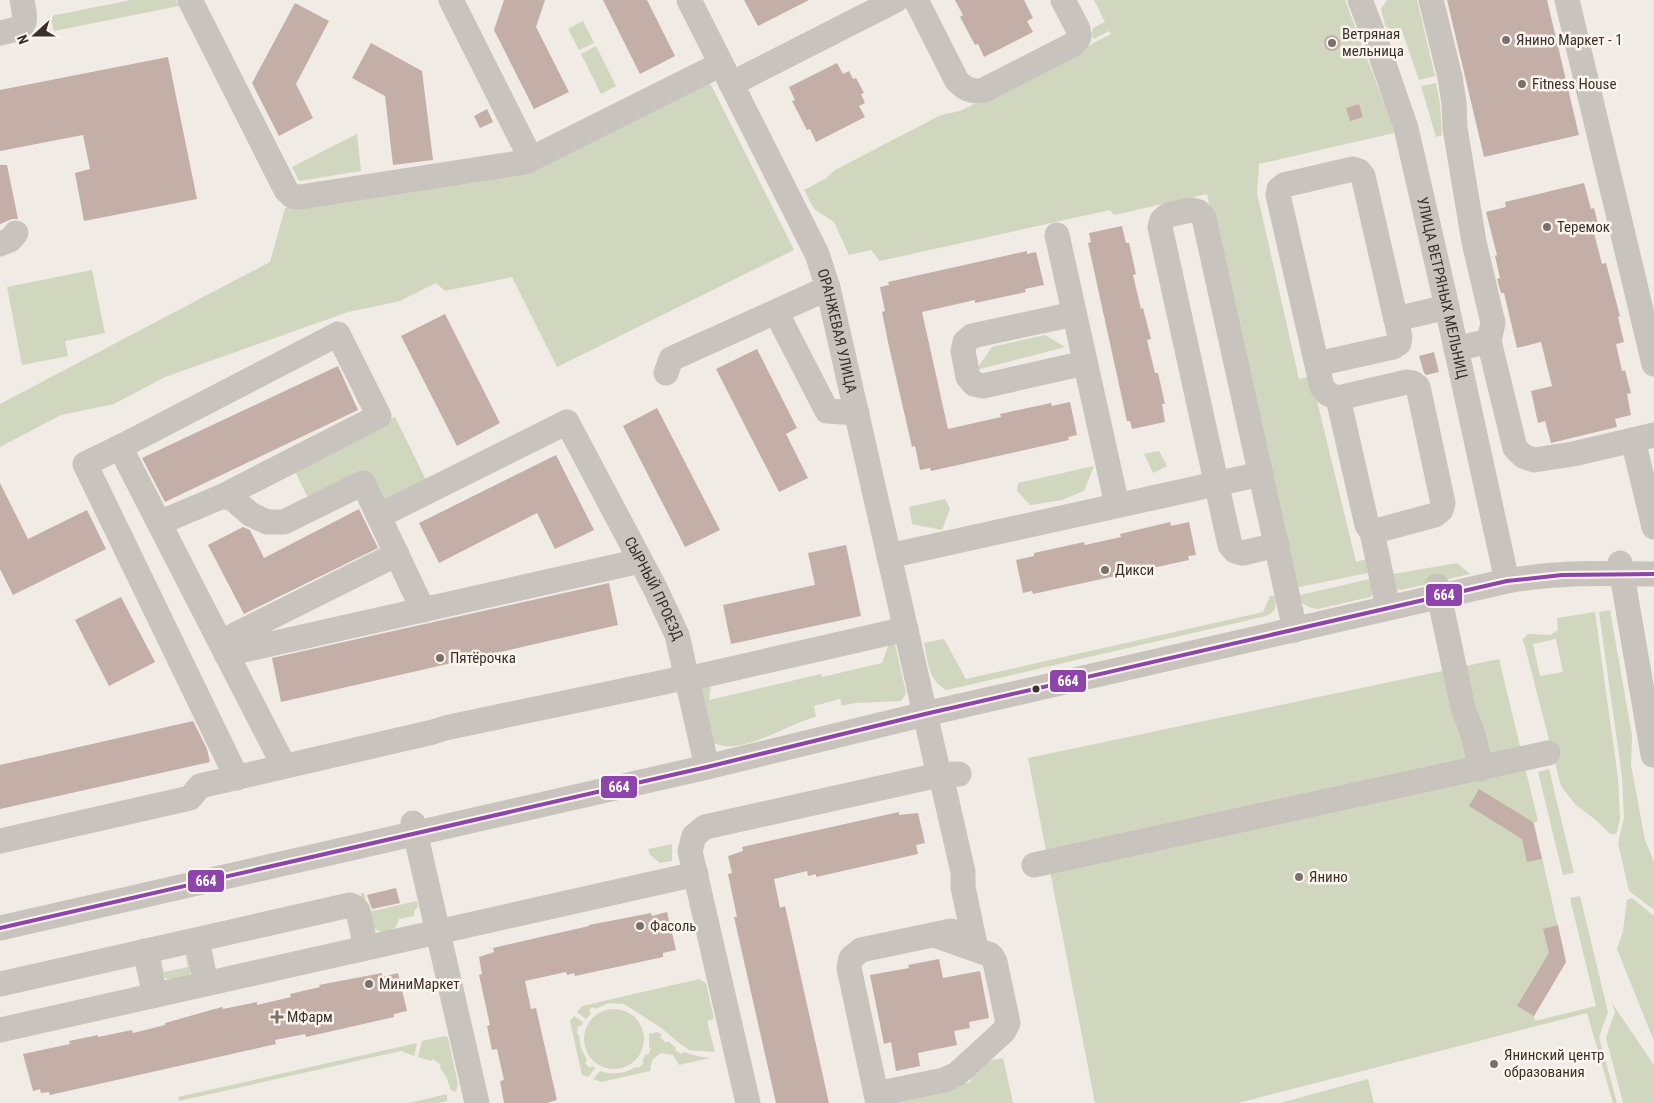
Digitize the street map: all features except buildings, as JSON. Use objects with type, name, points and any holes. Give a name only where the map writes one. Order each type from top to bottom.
[{"type":"street","points":[[0,33],[18,29],[24,25],[25,18],[22,0]]},
{"type":"street","points":[[190,0],[286,190],[292,196],[300,197],[531,160],[726,74],[858,9],[896,0]]},
{"type":"street","points":[[450,0],[531,160]]},
{"type":"street","name":"ОРАНЖЕВАЯ УЛИЦА","points":[[689,0],[817,254],[828,288],[924,709],[949,775],[944,789],[963,872],[963,887],[976,949]]},
{"type":"street","points":[[916,0],[957,81],[964,88],[974,92],[984,90],[1074,44],[1079,37],[1078,29],[1064,0]]},
{"type":"street","name":"УЛИЦА ВЕТРЯНЫХ МЕЛЬНИЦ","points":[[1360,0],[1406,128],[1506,576]]},
{"type":"street","points":[[1432,0],[1450,77],[1455,128],[1474,242],[1493,322],[1489,341],[1515,448],[1523,456],[1534,460],[1573,454],[1644,437],[1654,527]]},
{"type":"street","points":[[1567,0],[1654,364]]},
{"type":"street","points":[[1317,364],[1393,347],[1399,343],[1400,337],[1363,176],[1359,171],[1353,169],[1284,185],[1279,189],[1278,195],[1322,387],[1328,394],[1338,398],[1407,382],[1413,383],[1418,387],[1443,503],[1441,510],[1435,515],[1372,532]]},
{"type":"street","points":[[1276,545],[1243,553],[1236,551],[1230,544],[1160,228],[1162,220],[1168,215],[1191,210],[1199,212],[1204,218],[1294,625]]},
{"type":"street","points":[[1056,235],[1117,506]]},
{"type":"street","points":[[666,373],[671,359],[828,288]]},
{"type":"street","points":[[1396,319],[1447,307]]},
{"type":"street","points":[[776,312],[826,411],[857,413]]},
{"type":"street","points":[[1074,314],[972,336],[965,342],[963,351],[968,377],[974,384],[983,386],[1085,363]]},
{"type":"street","points":[[160,523],[222,496],[379,416],[338,334],[120,448],[85,464],[237,778]]},
{"type":"street","points":[[1456,349],[1489,341]]},
{"type":"street","points":[[1338,398],[1366,525],[1372,532],[1386,598]]},
{"type":"street","name":"СЫРНЫЙ ПРОЕЗД","points":[[379,516],[568,422],[677,635],[706,763]]},
{"type":"street","points":[[120,448],[233,652],[284,766]]},
{"type":"street","points":[[889,556],[1260,474]]},
{"type":"street","points":[[222,496],[233,499],[250,514],[267,522],[284,522],[364,483],[423,610]]},
{"type":"street","points":[[233,652],[233,636],[397,554]]},
{"type":"street","points":[[233,652],[640,561]]},
{"type":"street","points":[[0,918],[706,763],[924,709],[1506,576],[1550,564],[1582,561],[1654,574]]},
{"type":"street","points":[[1620,568],[1654,564]]},
{"type":"street","points":[[1620,568],[1653,755]]},
{"type":"street","points":[[1294,625],[1386,598],[1438,591]]},
{"type":"street","points":[[1438,591],[1463,708],[1474,734],[1481,768]]},
{"type":"street","points":[[0,841],[190,798],[200,786],[482,719],[688,678],[906,629]]},
{"type":"street","points":[[1034,865],[1548,753]]},
{"type":"street","points":[[748,1103],[690,851],[694,836],[706,827],[949,775]]},
{"type":"street","points":[[0,928],[414,828]]},
{"type":"street","points":[[414,828],[476,1103]]},
{"type":"street","points":[[0,1030],[696,874]]},
{"type":"street","points":[[0,984],[350,906],[355,907],[358,911],[366,948]]},
{"type":"street","points":[[934,935],[990,955],[995,962],[1008,1023],[1004,1031],[957,1074],[944,1080],[877,1099],[849,968],[851,958],[861,950],[956,930],[963,927],[967,920],[968,912]]},
{"type":"street","points":[[196,940],[206,984]]},
{"type":"street","points":[[145,951],[155,995]]},
{"type":"green space","points":[[131,0],[176,0],[179,6],[54,31],[51,16]]},
{"type":"green space","points":[[1094,0],[1345,0],[1394,133],[1259,164],[1257,193],[1299,379],[1311,376],[1356,562],[1370,558],[1373,572],[1294,588],[1207,194],[1114,215],[1110,210],[880,261],[871,250],[849,255],[834,222],[814,209],[804,190],[825,179],[835,170],[941,115],[960,111],[1111,34],[1109,31],[1094,39],[1091,34],[1093,28],[1105,22]]},
{"type":"green space","points":[[1387,0],[1417,0],[1435,76],[1419,80],[1401,28],[1389,29],[1385,25],[1381,9]]},
{"type":"green space","points":[[583,21],[594,43],[579,50],[568,29]]},
{"type":"green space","points":[[596,46],[616,86],[601,94],[581,54]]},
{"type":"green space","points":[[708,79],[794,250],[557,367],[512,277],[445,291],[436,283],[400,301],[348,312],[165,377],[114,404],[61,415],[0,447],[0,404],[270,262],[285,208],[530,169]]},
{"type":"green space","points":[[1436,83],[1440,104],[1442,135],[1436,137],[1421,86]]},
{"type":"green space","points":[[357,134],[361,171],[299,181],[292,167]]},
{"type":"green space","points":[[92,270],[105,333],[65,341],[68,356],[22,365],[7,287]]},
{"type":"green space","points":[[1045,335],[1065,347],[976,370],[992,347]]},
{"type":"green space","points":[[395,417],[428,484],[383,506],[367,474],[310,502],[293,467]]},
{"type":"green space","points":[[1159,451],[1167,466],[1153,473],[1144,454]]},
{"type":"green space","points":[[1094,466],[1084,491],[1062,500],[1030,505],[1017,491],[1018,483]]},
{"type":"green space","points":[[945,499],[950,509],[942,530],[912,524],[909,507]]},
{"type":"green space","points":[[1457,563],[1470,574],[1401,590],[1395,589],[1388,575]]},
{"type":"green space","points":[[1374,578],[1375,593],[1370,597],[1318,609],[1305,605],[1296,596]]},
{"type":"green space","points":[[1270,596],[1275,596],[1276,605],[1274,611],[1266,616],[947,690],[932,676],[924,643],[944,639],[966,679],[1263,612]]},
{"type":"green space","points":[[1610,610],[1632,736],[1631,765],[1645,840],[1654,862],[1654,910],[1629,891],[1618,843],[1624,818],[1622,777],[1599,612]]},
{"type":"green space","points":[[1595,612],[1618,778],[1620,819],[1615,834],[1610,834],[1575,804],[1561,786],[1522,640],[1528,634],[1550,635],[1558,630],[1557,618]],"holes":[[[1556,639],[1563,672],[1540,676],[1533,644]]]},
{"type":"green space","points":[[890,640],[894,640],[905,688],[906,694],[901,701],[855,703],[842,706],[840,699],[814,706],[816,717],[750,743],[723,746],[712,742],[698,687],[711,684],[709,700],[821,674],[822,677],[882,663]]},
{"type":"green space","name":"Янино","points":[[1499,659],[1538,821],[1534,823],[1566,962],[1534,1016],[1535,1021],[1596,1006],[1570,898],[1580,896],[1608,1012],[1599,1037],[1617,1103],[1613,1103],[1587,1013],[1238,1103],[1095,1103],[1028,758]]},
{"type":"green space","points":[[1549,769],[1574,873],[1563,875],[1538,772]]},
{"type":"green space","points":[[672,844],[672,861],[660,863],[650,855],[648,849]]},
{"type":"green space","points":[[361,893],[364,893],[368,912],[417,901],[418,907],[414,911],[414,916],[399,919],[393,930],[382,932],[376,930],[368,920]]},
{"type":"green space","points":[[1632,898],[1654,916],[1654,1041],[1617,949],[1623,931],[1627,900]]},
{"type":"green space","points":[[187,949],[194,965],[189,975],[185,978],[173,980],[166,979],[160,975],[158,956],[161,959],[164,972],[188,967],[185,954]]},
{"type":"green space","points":[[699,979],[706,983],[714,1019],[707,1021],[715,1052],[689,1050],[660,1027],[624,1004],[607,1003],[595,1009],[593,1007],[589,1010],[591,1013],[586,1019],[577,1012],[582,1006]]},
{"type":"green space","points":[[1612,1003],[1654,1065],[1654,1103],[1623,1103],[1606,1038],[1615,1012]]},
{"type":"green space","points":[[614,1009],[626,1011],[639,1022],[644,1039],[642,1051],[631,1064],[614,1069],[602,1067],[589,1056],[584,1039],[586,1027],[597,1014]]},
{"type":"green space","points":[[574,1016],[583,1022],[581,1026],[578,1026],[577,1034],[579,1035],[581,1048],[587,1060],[585,1063],[590,1068],[592,1066],[595,1068],[588,1077],[582,1075],[570,1021]]},
{"type":"green space","points":[[658,1032],[666,1043],[668,1041],[681,1054],[683,1052],[710,1058],[679,1065],[673,1055],[661,1053],[652,1060],[650,1071],[601,1082],[593,1079],[600,1071],[618,1073],[638,1068],[644,1063],[642,1061],[646,1054],[648,1055],[651,1048],[649,1047],[649,1034]]},
{"type":"green space","points":[[445,1036],[448,1038],[458,1084],[456,1092],[451,1090],[446,1076],[440,1068],[441,1065],[433,1059],[431,1061],[418,1057],[422,1041]]},
{"type":"green space","points":[[417,1043],[414,1056],[401,1051],[179,1101],[178,1097]]},
{"type":"green space","points":[[1003,1058],[1013,1103],[893,1103],[892,1099],[971,1082],[969,1070],[976,1063]]},
{"type":"green space","points":[[1368,1079],[1374,1103],[1280,1103]]},
{"type":"green space","points":[[447,1094],[447,1101],[438,1103],[409,1103]]},
{"type":"transit line","name":"664","points":[[0,928],[707,767],[925,714],[1507,581],[1562,575],[1654,574]]},
{"type":"place","name":"Янино Маркет - 1","points":[[1506,40]]},
{"type":"place","name":"Ветряная мельница","points":[[1332,43]]},
{"type":"place","name":"Fitness House","points":[[1522,84]]},
{"type":"place","name":"Теремок","points":[[1547,227]]},
{"type":"place","name":"Дикси","points":[[1105,570]]},
{"type":"place","name":"Пятёрочка","points":[[440,658]]},
{"type":"place","name":"Янино","points":[[1299,877]]},
{"type":"place","name":"Фасоль","points":[[640,926]]},
{"type":"place","name":"МиниМаркет","points":[[369,984]]},
{"type":"place","name":"МФарм","points":[[277,1017]]},
{"type":"place","name":"Янинский центр образования","points":[[1494,1064]]}]
